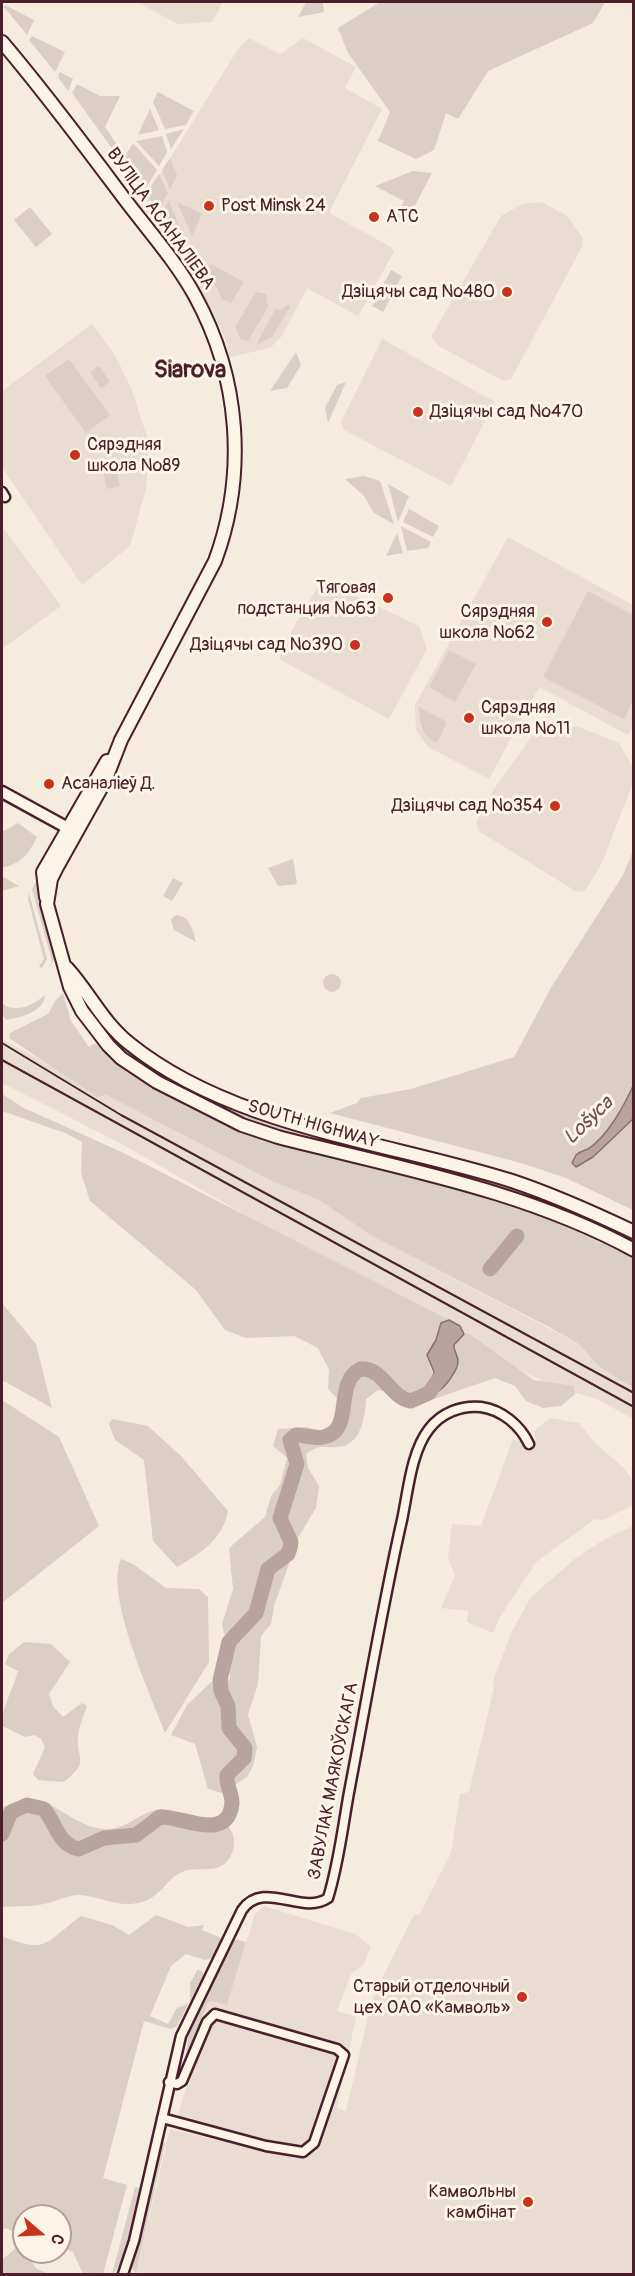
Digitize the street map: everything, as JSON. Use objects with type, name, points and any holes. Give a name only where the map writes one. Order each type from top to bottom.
[{"type":"main road","name":"ВУЛІЦА АСАНАЛІЕВА","points":[[2,42],[106,174],[194,294],[216,341],[232,395],[235,426],[234,469],[225,532],[199,595],[121,740],[98,774],[72,831],[43,872],[42,882],[47,904],[66,967]]},
{"type":"main road","name":"SOUTH HIGHWAY","points":[[66,967],[82,984],[110,1026],[129,1043],[165,1067],[243,1106],[298,1124],[512,1181],[593,1212],[633,1232]]},
{"type":"main road","name":"SOUTH HIGHWAY","points":[[66,967],[70,987],[82,1011],[108,1046],[132,1066],[187,1098],[243,1125],[278,1137],[474,1187],[534,1206],[585,1226],[633,1250]]},
{"type":"street","points":[[2,792],[72,831]]},
{"type":"street","name":"ЗАВУЛАК МАЯКОЎСКАГА","points":[[123,2274],[134,2241],[181,2036],[246,1904],[264,1897],[312,1904],[321,1903],[328,1898],[394,1553],[418,1451],[428,1430],[441,1417],[457,1409],[469,1406],[484,1408],[513,1422],[523,1431],[529,1444]]},
{"type":"street","points":[[162,2118],[266,2146],[303,2152],[314,2143],[344,2055],[337,2049],[215,2014],[207,2022],[182,2081],[177,2084],[169,2082]]},
{"type":"shaded area","points":[[136,2],[223,2],[212,22],[178,24]]},
{"type":"shaded area","points":[[306,2],[323,2],[324,12],[298,17]]},
{"type":"shaded area","points":[[380,2],[605,2],[593,23],[488,71],[458,119],[446,113],[434,150],[416,159],[378,141],[390,112],[348,53],[338,28]]},
{"type":"shaded area","points":[[5,5],[34,20],[27,35],[4,7]]},
{"type":"shaded area","points":[[32,36],[65,52],[55,72],[29,40]]},
{"type":"shaded area","points":[[249,38],[280,54],[303,38],[356,67],[345,88],[382,109],[330,210],[331,214],[391,247],[394,252],[358,316],[307,288],[282,336],[270,348],[230,357],[225,338],[200,289],[141,205],[238,49]]},
{"type":"shaded area","points":[[60,72],[73,79],[68,91],[58,77]]},
{"type":"shaded area","points":[[77,84],[100,96],[120,96],[105,127],[120,149],[116,154],[72,93]]},
{"type":"shaded area","points":[[158,92],[194,111],[186,125],[165,129],[153,102]]},
{"type":"shaded area","points":[[150,109],[159,130],[138,135]]},
{"type":"shaded area","points":[[184,129],[171,149],[166,134]]},
{"type":"shaded area","points":[[162,136],[167,152],[159,166],[136,141]]},
{"type":"shaded area","points":[[133,143],[157,170],[144,191],[122,161]]},
{"type":"shaded area","points":[[170,158],[177,175],[170,189],[162,170]]},
{"type":"shaded area","points":[[413,171],[432,173],[404,226],[395,221],[404,201],[375,186]]},
{"type":"shaded area","points":[[159,174],[168,193],[158,210],[146,194]]},
{"type":"shaded area","points":[[169,201],[184,239],[162,213]]},
{"type":"shaded area","points":[[177,202],[202,214],[192,236]]},
{"type":"shaded area","name":"Дзіцячы сад №480","points":[[542,202],[567,216],[582,237],[583,245],[511,379],[503,381],[439,346],[431,337],[501,216],[522,204]]},
{"type":"shaded area","points":[[30,207],[52,234],[36,247],[14,220]]},
{"type":"shaded area","points":[[211,264],[244,282],[231,303],[222,299],[207,269]]},
{"type":"shaded area","points":[[391,270],[402,276],[383,312],[372,306]]},
{"type":"shaded area","points":[[256,292],[266,294],[268,307],[248,341],[241,340],[235,327]]},
{"type":"shaded area","points":[[287,305],[290,307],[272,337],[256,345],[275,310]]},
{"type":"shaded area","name":"Сярэдняя школа №89","points":[[92,324],[115,355],[132,390],[149,443],[146,489],[130,546],[82,585],[2,467],[2,391]]},
{"type":"shaded area","name":"Дзіцячы сад №470","points":[[382,339],[495,402],[451,486],[344,430],[341,422]]},
{"type":"shaded area","points":[[296,352],[301,365],[287,388],[270,391]]},
{"type":"shaded area","points":[[69,359],[110,415],[86,433],[45,376]]},
{"type":"shaded area","points":[[99,366],[110,382],[101,388],[90,372]]},
{"type":"shaded area","points":[[346,382],[328,423],[325,408],[337,385]]},
{"type":"shaded area","points":[[116,468],[120,486],[107,489],[103,471]]},
{"type":"shaded area","points":[[364,476],[380,481],[394,524],[374,513],[364,496],[345,479]]},
{"type":"shaded area","points":[[388,484],[409,496],[398,522]]},
{"type":"shaded area","points":[[409,509],[439,526],[433,537],[403,522]]},
{"type":"shaded area","points":[[2,526],[61,606],[2,649]]},
{"type":"shaded area","points":[[401,526],[431,542],[428,548],[407,551]]},
{"type":"shaded area","points":[[397,533],[403,553],[386,556]]},
{"type":"shaded area","name":"Сярэдняя школа №62","points":[[508,537],[633,605],[634,726],[628,735],[539,687],[489,779],[428,747],[416,730],[415,705]]},
{"type":"shaded area","name":"Дзіцячы сад №390","points":[[322,580],[419,626],[427,649],[389,719],[279,659],[286,640]]},
{"type":"shaded area","points":[[588,591],[633,615],[633,701],[624,719],[543,677]]},
{"type":"shaded area","points":[[449,650],[476,664],[455,702],[429,687]]},
{"type":"shaded area","points":[[419,707],[447,722],[437,743],[422,728]]},
{"type":"shaded area","name":"Дзіцячы сад №354","points":[[576,726],[619,743],[634,770],[633,783],[602,863],[585,891],[577,892],[480,832],[476,823],[494,789],[537,729]]},
{"type":"shaded area","points":[[18,823],[37,837],[24,857],[15,864],[2,868],[2,832]]},
{"type":"shaded area","points":[[633,851],[633,1086],[620,1111],[602,1137],[588,1149],[575,1155],[571,1164],[576,1167],[593,1157],[633,1120],[633,1210],[566,1178],[521,1163],[330,1113],[357,1103],[361,1098],[411,1089],[514,1057],[552,986],[623,875]]},
{"type":"shaded area","points":[[293,859],[297,884],[278,886],[268,868]]},
{"type":"shaded area","points":[[2,876],[19,886],[2,891]]},
{"type":"shaded area","points":[[173,878],[183,883],[172,901],[163,896]]},
{"type":"shaded area","points":[[36,881],[54,959],[48,971],[52,961],[32,889]]},
{"type":"shaded area","points":[[29,893],[47,959],[42,968],[39,966],[44,959],[28,899]]},
{"type":"shaded area","points":[[176,915],[188,921],[196,942],[174,930],[171,919]]},
{"type":"shaded area","points":[[332,974],[340,979],[341,983],[336,991],[332,992],[324,987],[323,983],[328,975]]},
{"type":"shaded area","points":[[76,988],[92,1009],[196,1090],[268,1121],[486,1178],[554,1201],[633,1237],[633,1244],[552,1206],[515,1193],[298,1136],[207,1104],[178,1090],[125,1054],[98,1023]]},
{"type":"shaded area","points":[[63,993],[71,1021],[89,1047],[95,1043],[140,1079],[233,1127],[276,1143],[473,1193],[529,1210],[633,1257],[633,1388],[598,1366],[579,1344],[549,1327],[372,1236],[319,1200],[272,1181],[106,1095],[97,1097],[9,1038],[10,1033],[48,1014],[55,1001]]},
{"type":"shaded area","points":[[45,995],[41,1005],[24,1015],[6,1020],[2,1013],[2,1004],[13,1008],[24,1007]]},
{"type":"shaded area","points":[[2,1039],[56,1068],[97,1097],[106,1095],[272,1181],[319,1200],[372,1236],[579,1344],[598,1366],[633,1388],[633,1419],[597,1399],[555,1387],[493,1357],[120,1143],[2,1083]]},
{"type":"shaded area","points":[[633,1086],[633,1119],[593,1157],[576,1167],[572,1163],[576,1155],[588,1149],[602,1137],[620,1112]]},
{"type":"shaded area","points":[[2,1094],[24,1108],[126,1154],[449,1320],[441,1323],[436,1340],[427,1355],[438,1392],[457,1365],[455,1345],[464,1334],[469,1334],[534,1380],[574,1386],[575,1394],[561,1406],[543,1408],[526,1401],[515,1386],[495,1378],[434,1399],[410,1398],[378,1390],[366,1399],[363,1422],[352,1442],[337,1447],[318,1448],[306,1454],[308,1468],[319,1486],[316,1508],[299,1536],[274,1606],[271,1624],[261,1636],[258,1684],[248,1715],[257,1747],[253,1766],[247,1777],[222,1793],[208,1789],[195,1744],[171,1735],[187,1705],[211,1682],[230,1679],[230,1659],[222,1624],[233,1589],[229,1548],[265,1517],[271,1496],[280,1485],[287,1458],[273,1446],[278,1429],[307,1427],[320,1431],[341,1418],[341,1402],[328,1389],[329,1370],[318,1348],[294,1336],[246,1338],[225,1330],[196,1290],[90,1201],[81,1173],[82,1142],[65,1133],[2,1111]]},
{"type":"shaded area","points":[[2,1303],[36,1344],[52,1408],[2,1380]]},
{"type":"shaded area","points":[[449,1320],[460,1326],[464,1334],[454,1345],[458,1364],[454,1374],[436,1392],[431,1382],[434,1372],[427,1355],[436,1340],[441,1323]]},
{"type":"shaded area","points":[[2,1400],[59,1437],[99,1526],[2,1603]]},
{"type":"shaded area","points":[[550,1418],[579,1423],[594,1442],[624,1468],[633,1481],[633,1505],[603,1520],[595,1519],[536,1562],[500,1617],[493,1633],[467,1622],[468,1611],[441,1608],[455,1575],[448,1559],[452,1524],[481,1526],[513,1439],[521,1442],[524,1447],[536,1441],[534,1431]]},
{"type":"shaded area","points":[[112,1419],[148,1426],[181,1456],[228,1511],[221,1530],[210,1544],[177,1567],[153,1541],[144,1460],[115,1440],[109,1424]]},
{"type":"shaded area","points":[[633,1526],[633,2274],[136,2274],[170,2129],[220,2141],[224,2131],[177,2117],[197,2055],[189,2053],[207,2004],[211,2001],[227,2004],[255,1914],[264,1906],[355,1934],[371,1946],[364,1964],[351,1974],[337,2011],[356,2017],[337,2108],[346,2111],[377,1988],[414,1915],[420,1914],[451,1853],[460,1794],[469,1792],[494,1688],[493,1681],[512,1631],[531,1597],[576,1558],[605,1539]]},
{"type":"shaded area","points":[[121,1559],[133,1564],[166,1588],[199,1589],[208,1597],[209,1662],[165,1733],[131,1645],[124,1619],[117,1575]]},
{"type":"shaded area","points":[[24,1642],[51,1644],[70,1662],[49,1694],[53,1706],[63,1717],[82,1703],[87,1706],[78,1735],[80,1765],[64,1782],[38,1780],[33,1774],[45,1747],[41,1739],[34,1735],[25,1737],[2,1726],[5,1706],[18,1671],[5,1664],[9,1654]]},
{"type":"shaded area","points":[[40,1801],[79,1822],[104,1829],[117,1828],[155,1810],[191,1814],[227,1825],[233,1837],[234,1847],[224,1865],[218,1868],[182,1872],[172,1878],[155,1896],[142,1902],[125,1904],[79,1895],[31,1906],[2,1907],[2,1807]]},
{"type":"shaded area","points":[[156,1915],[188,1927],[204,1925],[202,1930],[224,1939],[213,1958],[205,1960],[186,1954],[171,1966],[150,2016],[168,2024],[177,2008],[188,2004],[177,2026],[171,2029],[144,2021],[103,2178],[127,2185],[103,2274],[83,2274],[72,2252],[72,2204],[12,2204],[12,2231],[5,2228],[2,2231],[2,1936],[29,1945],[38,1945],[52,1939],[81,1916],[112,1925],[129,1935]]},
{"type":"shaded area","points":[[234,1939],[246,1942],[227,2005],[211,2001],[207,2004],[189,2053],[191,2054],[187,2065],[184,2064],[190,2028]]},
{"type":"shaded area","points":[[198,1969],[204,1973],[190,2002],[190,1983]]},
{"type":"shaded area","points":[[161,2143],[165,2143],[136,2273],[130,2266]]},
{"type":"shaded area","points":[[135,2187],[139,2188],[130,2235],[122,2259],[112,2274]]},
{"type":"shaded area","points":[[12,2251],[12,2264],[33,2264],[37,2269],[49,2274],[2,2274],[2,2260]]},
{"type":"waterway","name":"Lošyca","points":[[490,1269],[517,1236]]},
{"type":"waterway","name":"Lošyca","points":[[2,1834],[11,1812],[27,1805],[44,1809],[66,1843],[79,1849],[104,1838],[136,1835],[160,1817],[213,1825],[222,1822],[229,1815],[232,1803],[227,1775],[244,1758],[245,1748],[229,1728],[228,1706],[221,1691],[220,1680],[229,1642],[256,1613],[268,1569],[288,1554],[290,1548],[291,1542],[280,1518],[297,1464],[290,1440],[296,1435],[324,1437],[333,1433],[339,1426],[348,1384],[353,1375],[361,1369],[375,1373],[397,1394],[411,1401],[429,1393],[443,1373]]},
{"type":"railway","points":[[2,1043],[121,1115],[634,1393]]},
{"type":"railway","points":[[2,1060],[634,1407]]},
{"type":"place","name":"Post Minsk 24","points":[[209,206]]},
{"type":"place","name":"АТС","points":[[374,217]]},
{"type":"place","name":"Дзіцячы сад №480","points":[[507,292]]},
{"type":"place","name":"Дзіцячы сад №470","points":[[418,412]]},
{"type":"place","name":"Сярэдняя школа №89","points":[[75,455]]},
{"type":"place","name":"Тяговая подстанция №63","points":[[388,598]]},
{"type":"place","name":"Сярэдняя школа №62","points":[[547,622]]},
{"type":"place","name":"Дзіцячы сад №390","points":[[355,645]]},
{"type":"place","name":"Сярэдняя школа №11","points":[[469,718]]},
{"type":"place","name":"Асаналіеў Д.","points":[[49,784]]},
{"type":"place","name":"Дзіцячы сад №354","points":[[555,806]]},
{"type":"place","name":"Старый отделочный цех ОАО «Камволь»","points":[[522,1997]]},
{"type":"place","name":"Камвольны камбінат","points":[[528,2202]]},
{"type":"district","name":"Siarova","points":[[190,371]]}]
